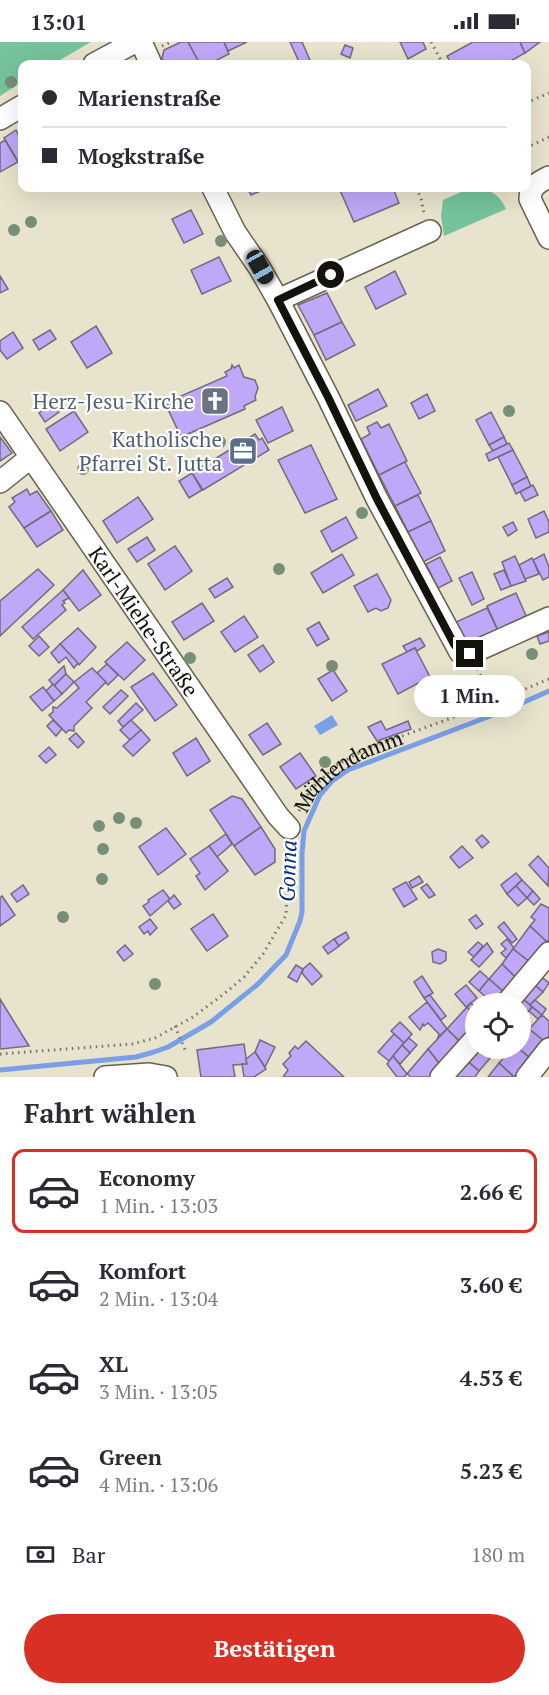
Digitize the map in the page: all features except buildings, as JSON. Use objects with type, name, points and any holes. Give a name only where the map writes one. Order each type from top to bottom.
[{"type":"street","points":[[101,60],[135,42]]},
{"type":"street","points":[[141,42],[149,60]]},
{"type":"street","points":[[0,119],[18,108]]},
{"type":"street","points":[[531,191],[538,182],[549,177]]},
{"type":"street","points":[[215,192],[235,232],[260,267],[278,300],[377,499],[460,652],[470,654],[549,618]]},
{"type":"street","points":[[530,192],[530,198],[549,238]]},
{"type":"street","points":[[278,300],[430,231]]},
{"type":"street","name":"Karl-Miehe-Straße","points":[[0,412],[278,816],[289,828]]},
{"type":"street","points":[[0,482],[30,458]]},
{"type":"street","points":[[515,993],[549,953]]},
{"type":"street","points":[[527,1077],[549,1048]]},
{"type":"street","points":[[441,1077],[465,1050]]},
{"type":"street","points":[[105,1077],[149,1074],[165,1077]]},
{"type":"path","points":[[431,42],[441,60]]},
{"type":"path","points":[[531,101],[549,93]]},
{"type":"path","points":[[531,146],[549,137]]},
{"type":"path","points":[[417,192],[430,231]]},
{"type":"path","points":[[470,654],[495,702]]},
{"type":"path","name":"Mühlendamm","points":[[0,1054],[132,1044],[155,1038],[193,1017],[244,977],[263,954],[286,915],[289,828],[310,790],[337,765],[364,750],[495,702],[549,679]]},
{"type":"path","points":[[175,1025],[186,1052]]},
{"type":"green space","points":[[0,42],[91,42],[60,60],[18,60],[18,85],[0,96]]},
{"type":"green space","points":[[461,192],[492,192],[506,209],[444,236],[441,216],[443,200]]},
{"type":"water","points":[[332,715],[338,725],[320,735],[314,726]]},
{"type":"waterway","name":"Gonna","points":[[0,1070],[136,1057],[168,1047],[211,1022],[258,984],[286,955],[302,912],[304,831],[320,795],[332,781],[348,770],[506,710],[549,691]]},
{"type":"place","name":"Herz-Jesu-Kirche","points":[[215,401]]},
{"type":"place","name":"Katholische Pfarrei St. Jutta","points":[[243,451]]},
{"type":"route","points":[[331,275],[278,300],[377,499],[454,644],[460,652],[470,654]]}]
